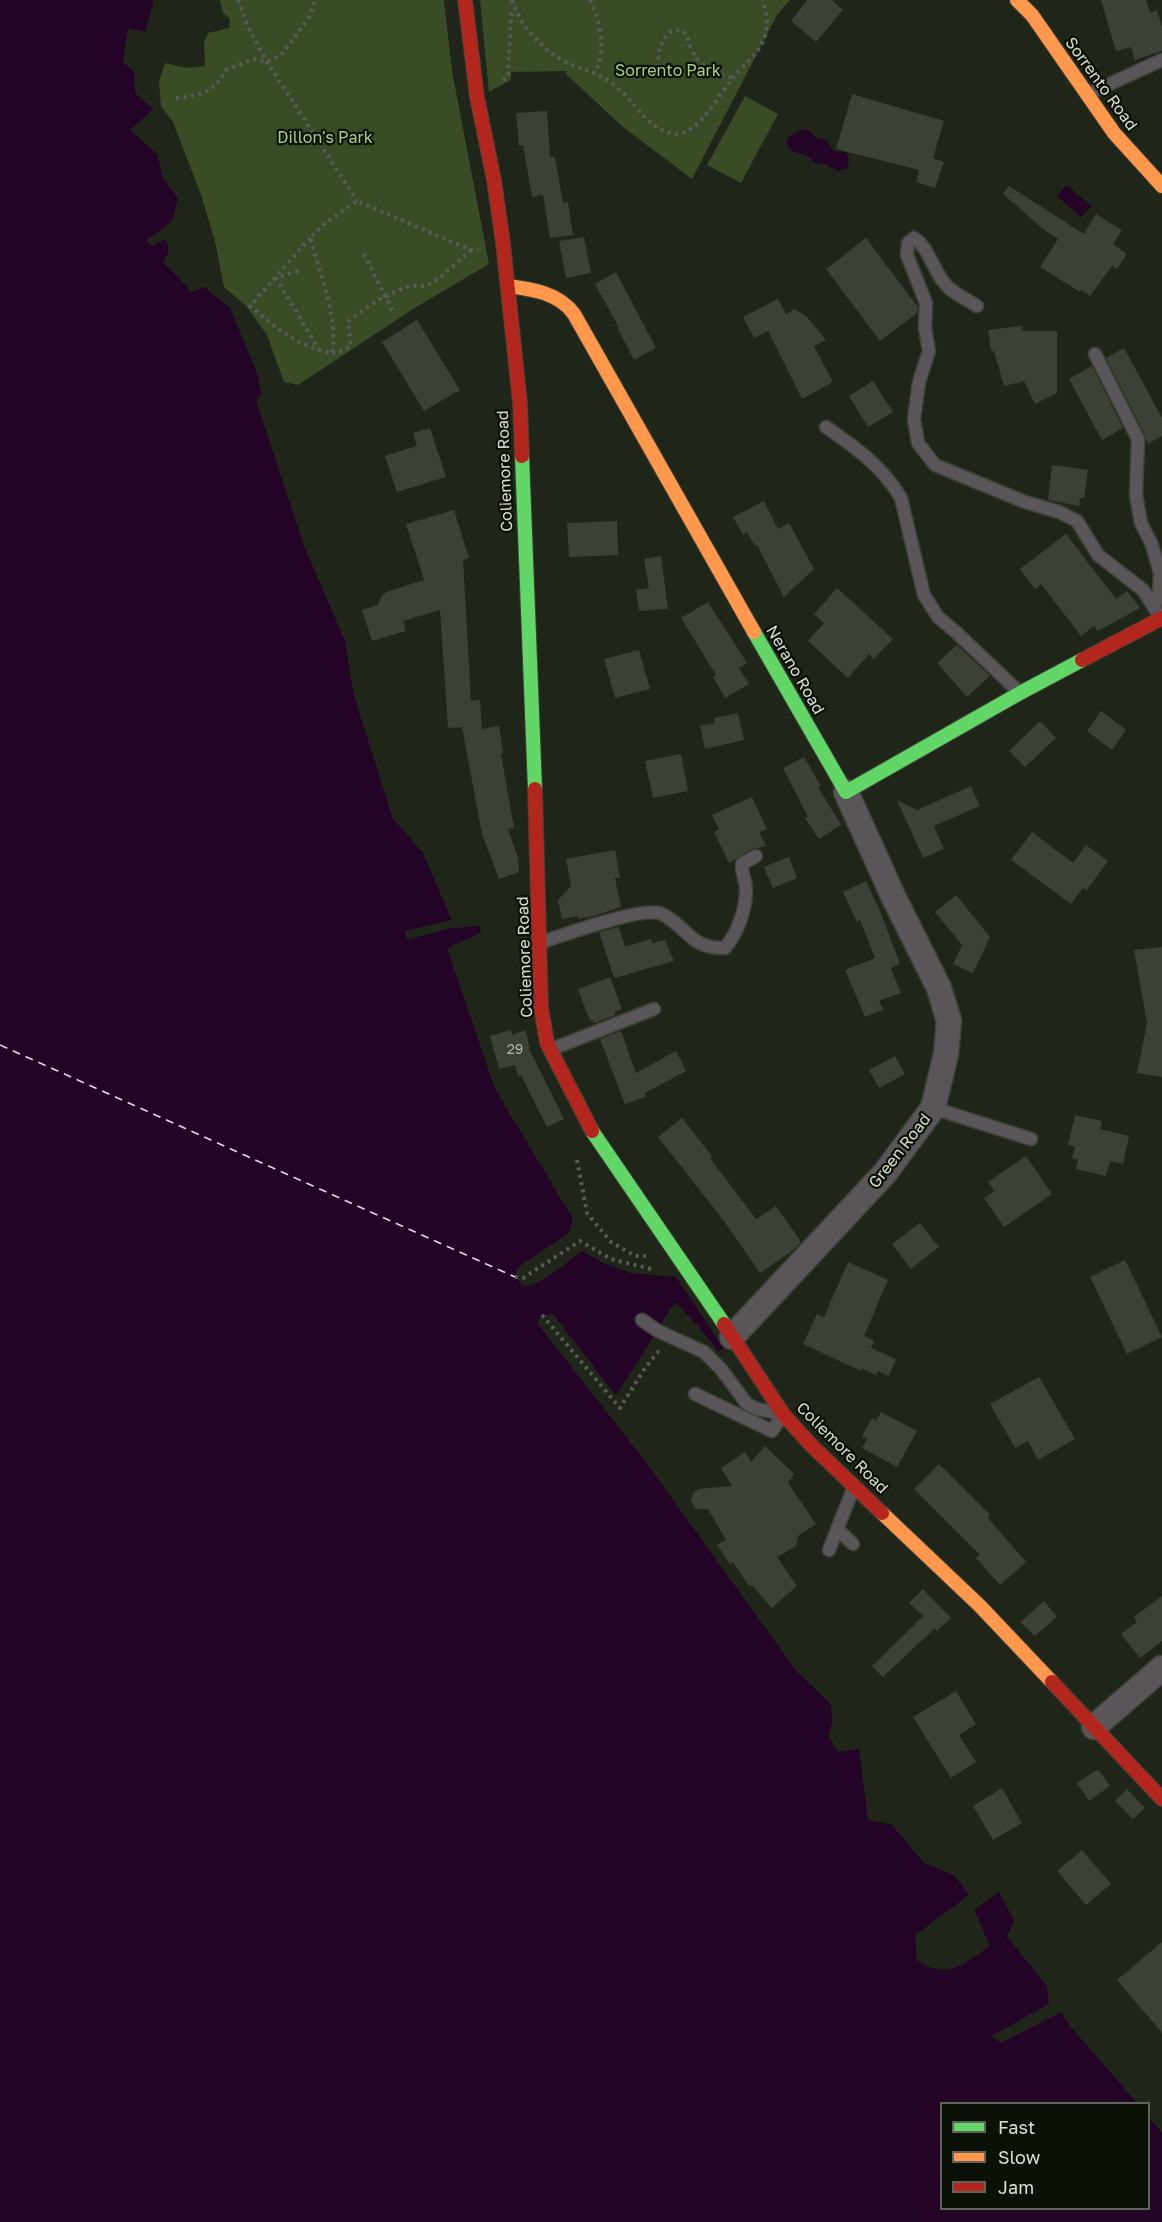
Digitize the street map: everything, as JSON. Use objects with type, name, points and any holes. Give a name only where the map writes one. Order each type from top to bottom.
[{"type":"street","name":"Coliemore Road","points":[[465,0],[477,97],[494,180],[520,403],[537,852],[538,943],[541,1006],[547,1042],[591,1130],[783,1414],[811,1445],[980,1606],[1162,1799]]},
{"type":"street","name":"Sorrento Road","points":[[1017,0],[1032,15],[1114,134],[1162,186]]},
{"type":"street","name":"Nerano Road","points":[[508,286],[548,294],[570,308],[846,792]]},
{"type":"street","points":[[846,792],[1159,614]]},
{"type":"street","name":"Green Road","points":[[732,1337],[885,1173],[933,1108],[946,1054],[949,1022],[939,988],[894,898],[846,792]]},
{"type":"street","points":[[1094,1727],[1162,1668]]},
{"type":"lane","points":[[1088,94],[1162,60]]},
{"type":"lane","points":[[977,306],[948,288],[930,261],[924,244],[914,238],[908,243],[907,255],[926,303],[925,328],[930,351],[919,382],[915,410],[914,419],[918,443],[935,465],[1077,521],[1098,555],[1143,590],[1159,614]]},
{"type":"lane","points":[[1095,354],[1138,440],[1136,495],[1141,523],[1152,545],[1160,573],[1159,614]]},
{"type":"lane","points":[[826,427],[863,452],[893,485],[901,498],[924,595],[938,617],[1020,693]]},
{"type":"lane","points":[[538,943],[650,911],[662,913],[697,942],[708,948],[725,948],[736,934],[745,901],[746,887],[741,870],[742,864],[756,856]]},
{"type":"lane","points":[[551,1050],[654,1009]]},
{"type":"lane","points":[[933,1108],[1031,1139]]},
{"type":"lane","points":[[642,1320],[658,1331],[704,1352],[721,1369],[747,1404],[757,1409],[783,1414],[772,1431],[695,1394]]},
{"type":"lane","points":[[829,1550],[855,1485]]},
{"type":"lane","points":[[837,1529],[853,1544]]},
{"type":"path","points":[[238,0],[250,31],[267,62],[357,201],[471,250]]},
{"type":"path","points":[[176,98],[204,94],[220,80],[226,70],[253,59],[267,62],[283,53],[310,16],[315,0]]},
{"type":"path","points":[[512,0],[515,11],[524,25],[550,52],[566,62],[595,72],[620,90],[647,120],[660,130],[678,135],[692,129],[733,78],[752,59],[765,36],[768,23],[763,0]]},
{"type":"path","points":[[590,0],[596,11],[601,34],[601,61],[595,72]]},
{"type":"path","points":[[508,71],[511,15],[515,11]]},
{"type":"path","points":[[658,67],[659,46],[664,38],[673,30],[683,31],[702,66],[716,74],[733,78]]},
{"type":"path","points":[[357,201],[324,224],[250,306],[283,334],[319,351],[332,353],[346,350],[351,345],[348,322],[358,312],[413,286],[424,287],[439,278],[471,250],[502,243]]},
{"type":"path","points":[[310,238],[330,309],[332,353]]},
{"type":"path","points":[[364,254],[394,314]]},
{"type":"path","points":[[276,278],[298,272]]},
{"type":"path","points":[[276,278],[319,351]]},
{"type":"path","points":[[591,1130],[576,1157],[587,1213],[611,1242],[636,1256],[663,1256],[674,1251]]},
{"type":"path","points":[[515,1277],[524,1278],[580,1241],[611,1259],[650,1269],[679,1271],[685,1266]]},
{"type":"path","points":[[542,1316],[620,1408],[658,1352],[668,1356]]},
{"type":"green space","name":"Dillon's Park","points":[[220,0],[444,0],[452,71],[489,264],[413,309],[298,385],[284,382],[267,335],[246,306],[224,287],[215,241],[201,195],[173,122],[161,106],[159,82],[165,63],[186,68],[205,66],[204,43],[208,33],[229,28],[230,19],[223,13]]},
{"type":"green space","name":"Sorrento Park","points":[[480,0],[790,0],[777,15],[692,179],[623,127],[566,74],[566,71],[511,72],[511,80],[489,92]]},
{"type":"green space","points":[[745,96],[778,114],[741,183],[707,165]]},
{"type":"shaded area","points":[[0,0],[153,0],[145,32],[128,28],[123,63],[134,71],[135,93],[153,109],[130,130],[157,154],[162,176],[178,199],[172,221],[146,241],[152,246],[165,239],[168,251],[163,262],[192,292],[204,287],[230,308],[258,376],[261,394],[256,401],[304,546],[345,641],[354,696],[393,819],[423,853],[455,928],[480,926],[481,933],[447,948],[495,1089],[573,1219],[569,1233],[517,1268],[515,1277],[524,1287],[532,1285],[547,1277],[582,1251],[601,1262],[630,1273],[676,1277],[724,1349],[718,1351],[675,1302],[617,1394],[553,1314],[542,1315],[537,1323],[645,1461],[797,1672],[831,1704],[832,1723],[828,1736],[838,1752],[859,1749],[868,1820],[892,1825],[924,1863],[954,1875],[969,1895],[915,1935],[917,1961],[928,1967],[947,1969],[963,1964],[990,1946],[974,1910],[999,1892],[1014,1920],[1007,1937],[1047,1986],[1049,2004],[991,2036],[1001,2043],[1061,2012],[1070,2026],[1136,2102],[940,2102],[940,2210],[1150,2210],[1150,2118],[1162,2133],[1162,2222],[0,2222]]},
{"type":"shaded area","points":[[804,129],[809,130],[816,138],[826,140],[834,151],[846,152],[849,160],[848,168],[838,171],[823,163],[817,164],[806,155],[791,151],[786,142],[789,136]]},
{"type":"shaded area","points":[[1067,185],[1091,206],[1081,217],[1057,196]]},
{"type":"pier","points":[[454,919],[457,925],[466,924],[407,940],[405,931]]},
{"type":"building","points":[[807,0],[832,0],[843,10],[816,42],[791,21]]},
{"type":"building","points":[[1101,0],[1146,0],[1150,13],[1157,10],[1162,27],[1162,51],[1135,60],[1131,47],[1116,51]]},
{"type":"building","points":[[852,94],[944,121],[933,158],[944,162],[935,188],[916,182],[919,170],[836,149]]},
{"type":"building","points":[[547,111],[550,157],[555,157],[563,203],[568,202],[573,235],[550,238],[543,195],[532,197],[523,145],[519,146],[516,113]]},
{"type":"building","points":[[1009,186],[1084,234],[1096,214],[1122,230],[1113,244],[1127,254],[1117,269],[1112,266],[1090,296],[1040,267],[1058,239],[1003,194]]},
{"type":"building","points":[[584,237],[591,273],[566,278],[559,241]]},
{"type":"building","points":[[866,238],[918,307],[917,313],[880,341],[826,269]]},
{"type":"building","points":[[616,272],[656,348],[634,360],[595,284]]},
{"type":"building","points":[[778,299],[786,314],[795,309],[807,317],[826,340],[814,346],[833,382],[802,399],[768,331],[754,338],[743,317]]},
{"type":"building","points":[[417,320],[460,390],[424,411],[382,342]]},
{"type":"building","points":[[1022,326],[1023,331],[1057,331],[1057,393],[1035,404],[1024,381],[1004,386],[994,351],[991,351],[988,330]]},
{"type":"building","points":[[1124,348],[1162,418],[1162,436],[1148,444],[1106,358]]},
{"type":"building","points":[[1092,366],[1123,428],[1102,440],[1069,379]]},
{"type":"building","points":[[873,381],[893,412],[868,427],[849,396]]},
{"type":"building","points":[[430,428],[446,477],[397,492],[385,456],[417,446],[413,433]]},
{"type":"building","points":[[1052,465],[1088,470],[1084,498],[1080,498],[1079,506],[1048,500]]},
{"type":"building","points":[[764,501],[778,529],[789,523],[814,569],[784,597],[757,545],[755,546],[747,532],[743,535],[733,517]]},
{"type":"building","points":[[454,510],[469,558],[463,560],[471,701],[480,700],[482,729],[499,726],[503,753],[501,754],[514,828],[508,829],[518,858],[519,872],[499,879],[482,834],[462,727],[448,728],[440,610],[403,621],[406,631],[372,641],[362,610],[378,605],[386,592],[424,580],[406,524]]},
{"type":"building","points":[[617,521],[618,555],[569,557],[567,523]]},
{"type":"building","points":[[1066,534],[1116,599],[1127,591],[1140,608],[1098,631],[1094,626],[1081,636],[1041,584],[1035,589],[1020,569]]},
{"type":"building","points":[[661,556],[668,609],[639,611],[636,590],[649,588],[644,559]]},
{"type":"building","points":[[837,588],[893,639],[874,659],[869,654],[848,678],[808,641],[824,623],[814,614]]},
{"type":"building","points":[[708,602],[747,663],[739,668],[749,684],[725,698],[713,677],[716,675],[681,618]]},
{"type":"building","points":[[957,645],[990,676],[967,697],[937,663]]},
{"type":"building","points":[[639,650],[650,689],[615,698],[604,659]]},
{"type":"building","points":[[1101,711],[1126,730],[1112,750],[1087,731]]},
{"type":"building","points":[[738,713],[744,740],[705,749],[700,726],[715,723],[714,718]]},
{"type":"building","points":[[1040,721],[1056,738],[1025,767],[1009,751]]},
{"type":"building","points":[[681,754],[688,791],[653,798],[645,761]]},
{"type":"building","points":[[804,757],[821,786],[818,787],[841,825],[819,839],[805,818],[808,817],[783,768]]},
{"type":"building","points":[[971,786],[980,806],[934,826],[944,849],[923,858],[897,800],[917,810]]},
{"type":"building","points":[[752,797],[767,829],[759,832],[766,846],[752,849],[729,863],[714,832],[719,829],[712,815]]},
{"type":"building","points":[[1032,832],[1073,863],[1086,845],[1108,861],[1087,890],[1083,888],[1071,904],[1011,860]]},
{"type":"building","points":[[615,850],[620,878],[615,878],[621,907],[594,916],[562,919],[558,900],[571,886],[566,859]]},
{"type":"building","points":[[789,857],[797,878],[773,888],[764,867]]},
{"type":"building","points":[[866,881],[900,964],[891,968],[901,993],[879,1001],[883,1010],[865,1017],[845,970],[875,958],[860,920],[857,922],[843,892]]},
{"type":"building","points":[[956,895],[990,937],[973,973],[953,964],[962,945],[935,912]]},
{"type":"building","points":[[619,927],[625,947],[651,939],[652,943],[665,940],[674,961],[614,978],[599,932]]},
{"type":"building","points":[[1162,947],[1162,1077],[1137,1073],[1147,1023],[1134,950]]},
{"type":"building","points":[[610,977],[622,1009],[614,1012],[616,1015],[594,1023],[593,1020],[590,1021],[578,989]]},
{"type":"building","points":[[511,1030],[512,1035],[526,1030],[530,1051],[564,1119],[547,1127],[521,1075],[518,1076],[515,1065],[499,1069],[490,1036]]},
{"type":"building","points":[[621,1031],[636,1073],[676,1051],[686,1071],[645,1093],[646,1097],[625,1104],[600,1039]]},
{"type":"building","points":[[895,1056],[905,1074],[879,1088],[869,1070]]},
{"type":"building","points":[[1075,1115],[1102,1121],[1100,1129],[1129,1136],[1123,1164],[1110,1161],[1106,1176],[1076,1169],[1078,1160],[1072,1158],[1075,1146],[1068,1145]]},
{"type":"building","points":[[682,1118],[756,1219],[776,1206],[801,1242],[760,1273],[724,1221],[658,1137]]},
{"type":"building","points":[[1026,1156],[1052,1194],[1004,1227],[984,1198],[994,1191],[988,1182]]},
{"type":"building","points":[[920,1223],[939,1247],[911,1269],[892,1244]]},
{"type":"building","points":[[1125,1260],[1162,1337],[1127,1354],[1090,1277]]},
{"type":"building","points":[[848,1262],[888,1280],[864,1336],[874,1341],[871,1348],[896,1359],[889,1376],[878,1371],[876,1375],[861,1368],[861,1371],[803,1344],[817,1314],[824,1317]]},
{"type":"building","points":[[1039,1377],[1075,1439],[1038,1460],[1028,1441],[1015,1448],[990,1404]]},
{"type":"building","points":[[881,1412],[917,1431],[897,1467],[862,1448],[867,1439],[862,1436],[872,1418],[876,1421]]},
{"type":"building","points":[[765,1446],[794,1474],[788,1483],[816,1524],[798,1536],[796,1546],[777,1557],[797,1586],[772,1608],[752,1585],[749,1586],[733,1562],[730,1564],[717,1545],[726,1540],[708,1509],[696,1509],[691,1501],[693,1493],[699,1489],[732,1486],[721,1468],[745,1452],[751,1462]]},
{"type":"building","points":[[939,1464],[990,1515],[988,1518],[1026,1562],[1000,1585],[976,1558],[980,1555],[914,1489]]},
{"type":"building","points":[[923,1589],[951,1618],[937,1631],[935,1628],[883,1677],[872,1666],[923,1616],[909,1603]]},
{"type":"building","points":[[1162,1596],[1162,1641],[1140,1658],[1121,1634],[1137,1622],[1134,1617]]},
{"type":"building","points":[[1044,1601],[1057,1617],[1035,1636],[1020,1622]]},
{"type":"building","points":[[956,1691],[976,1724],[959,1735],[976,1762],[951,1778],[913,1717]]},
{"type":"building","points":[[1098,1769],[1110,1786],[1089,1801],[1077,1783]]},
{"type":"building","points":[[1002,1788],[1022,1823],[993,1840],[973,1806]]},
{"type":"building","points":[[1127,1789],[1145,1808],[1133,1819],[1115,1801]]},
{"type":"building","points":[[1082,1850],[1111,1884],[1086,1905],[1057,1871]]},
{"type":"building","points":[[1162,1942],[1162,2033],[1117,1980]]},
{"type":"ferry route","points":[[0,1045],[515,1277]]},
{"type":"traffic: fast","points":[[522,456],[535,789]]},
{"type":"traffic: fast","points":[[754,632],[846,792],[1082,660]]},
{"type":"traffic: fast","points":[[592,1131],[724,1324]]},
{"type":"traffic: slow","points":[[1017,0],[1032,15],[1114,133],[1162,186]]},
{"type":"traffic: slow","points":[[508,286],[544,293],[561,301],[574,314],[754,632]]},
{"type":"traffic: slow","points":[[882,1513],[980,1606],[1052,1682]]},
{"type":"traffic: jam","points":[[465,0],[477,97],[494,180],[503,243],[520,403],[522,456]]},
{"type":"traffic: jam","points":[[1082,660],[1162,618]]},
{"type":"traffic: jam","points":[[535,789],[541,1007],[547,1043],[592,1131]]},
{"type":"traffic: jam","points":[[724,1324],[783,1414],[811,1445],[882,1513]]},
{"type":"traffic: jam","points":[[1052,1682],[1162,1799]]}]
